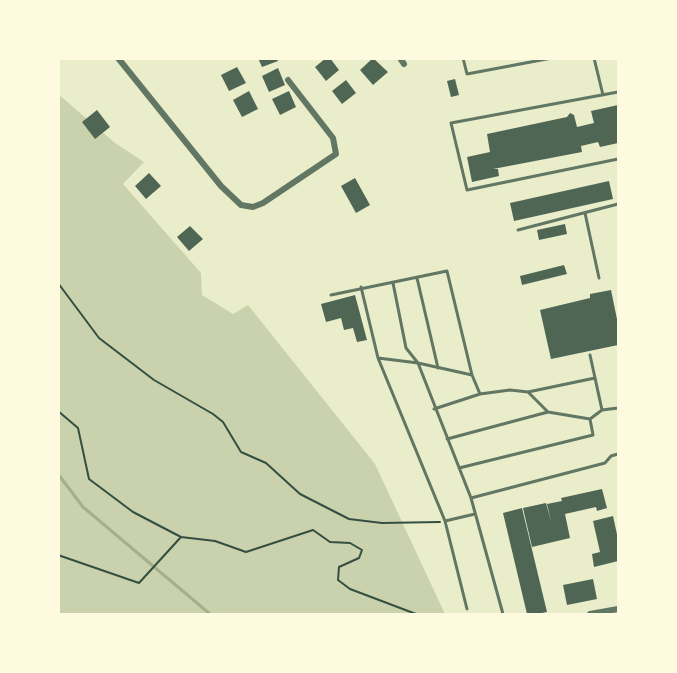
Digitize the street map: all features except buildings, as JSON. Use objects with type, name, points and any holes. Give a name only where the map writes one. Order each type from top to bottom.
[{"type":"street","points":[[118,58],[221,186],[242,206],[253,207],[263,203],[336,154],[333,138],[288,80]]},
{"type":"street","points":[[590,615],[618,609]]},
{"type":"lane","points":[[463,58],[467,74],[552,58]]},
{"type":"lane","points":[[594,58],[603,95]]},
{"type":"lane","points":[[618,92],[451,123],[467,190],[618,159]]},
{"type":"lane","points":[[518,230],[618,204]]},
{"type":"lane","points":[[585,213],[599,278]]},
{"type":"lane","points":[[331,296],[361,287],[393,283],[447,271],[471,375],[480,394]]},
{"type":"lane","points":[[417,278],[438,368]]},
{"type":"lane","points":[[393,283],[406,348],[418,363],[434,409],[471,498],[502,615]]},
{"type":"lane","points":[[361,287],[378,358],[445,521],[467,609]]},
{"type":"lane","points":[[590,355],[602,410]]},
{"type":"lane","points":[[378,358],[418,363],[471,375]]},
{"type":"lane","points":[[434,409],[480,394],[510,390],[528,392],[595,378]]},
{"type":"lane","points":[[528,392],[548,412]]},
{"type":"lane","points":[[447,439],[548,412],[590,419],[602,410],[618,408]]},
{"type":"lane","points":[[459,468],[593,435],[590,419]]},
{"type":"lane","points":[[471,498],[605,463],[618,454]]},
{"type":"lane","points":[[445,521],[476,514]]},
{"type":"path","points":[[58,283],[99,338],[154,380],[213,414],[223,422],[241,452],[266,463],[300,494],[350,519],[403,524],[445,521]]},
{"type":"path","points":[[58,411],[78,428],[88,479],[133,512],[181,537],[215,541],[246,552],[313,530],[330,542],[350,543],[362,550],[359,558],[339,567],[338,579],[350,589],[416,615]]},
{"type":"path","points":[[58,555],[139,583],[181,537]]},
{"type":"green space","points":[[58,94],[115,143],[144,162],[123,184],[201,273],[202,295],[233,314],[248,305],[375,464],[445,614],[59,614]]},
{"type":"waterway","points":[[58,474],[83,507],[210,614]]}]
